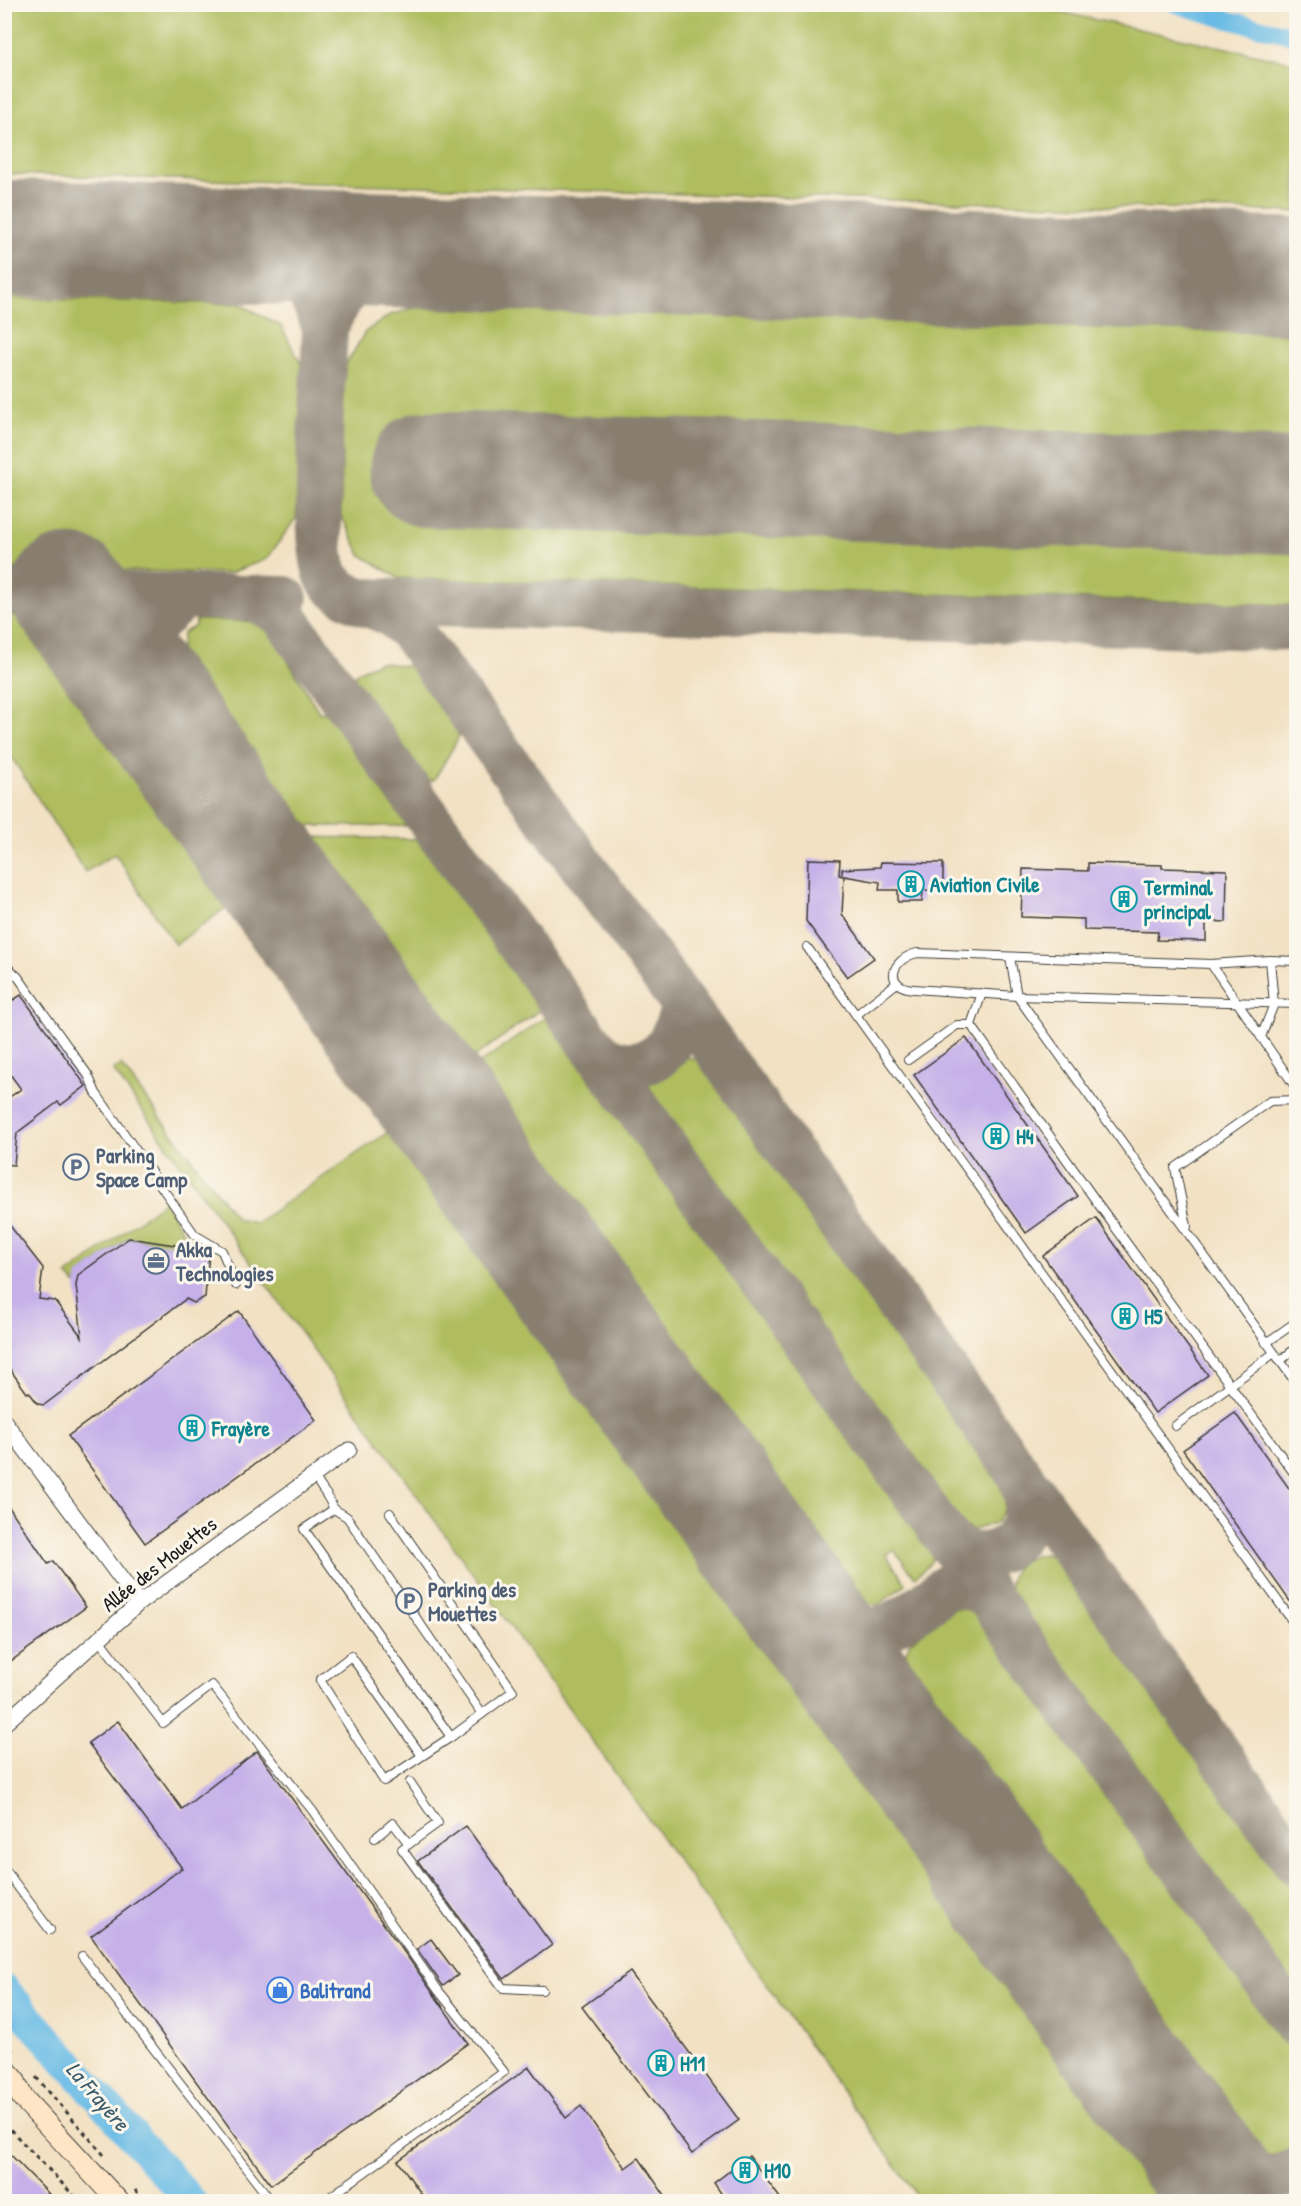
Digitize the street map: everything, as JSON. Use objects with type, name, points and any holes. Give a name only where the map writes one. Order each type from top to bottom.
[{"type":"main road","points":[[12,2063],[13,2094],[127,2196]]},
{"type":"street","points":[[4,1421],[139,1603]]},
{"type":"street","name":"Allée des Mouettes","points":[[4,1724],[139,1603],[349,1450]]},
{"type":"lane","points":[[807,947],[1296,1626]]},
{"type":"lane","points":[[1296,961],[1270,960],[1211,964],[917,953],[905,956],[897,964],[894,974],[897,983],[903,988],[1017,996],[1296,1004]]},
{"type":"lane","points":[[1010,957],[1017,996],[1296,1383]]},
{"type":"lane","points":[[1261,1037],[1274,1004],[1270,960]]},
{"type":"lane","points":[[4,964],[18,977],[88,1075],[96,1093],[195,1235],[222,1251],[236,1285]]},
{"type":"lane","points":[[1211,964],[1296,1088]]},
{"type":"lane","points":[[856,1015],[897,983]]},
{"type":"lane","points":[[971,1026],[982,993]]},
{"type":"lane","points":[[908,1060],[957,1025],[971,1026]]},
{"type":"lane","points":[[971,1026],[1296,1476]]},
{"type":"lane","points":[[1188,1231],[1175,1168],[1270,1101],[1296,1101]]},
{"type":"lane","points":[[1266,1343],[1296,1322]]},
{"type":"lane","points":[[1280,1360],[1296,1348]]},
{"type":"lane","points":[[1175,1426],[1230,1383],[1274,1353]]},
{"type":"lane","points":[[313,1475],[334,1509],[347,1517],[482,1714]]},
{"type":"lane","points":[[334,1509],[304,1529],[451,1737]]},
{"type":"lane","points":[[390,1513],[513,1691],[451,1737],[384,1781],[320,1680],[351,1656],[422,1756]]},
{"type":"lane","points":[[98,1638],[163,1723],[212,1684],[312,1810],[438,1990],[504,2072],[323,2202]]},
{"type":"lane","points":[[410,1782],[438,1822],[402,1849],[503,1988],[542,1990]]},
{"type":"lane","points":[[375,1838],[393,1823],[409,1844]]},
{"type":"lane","points":[[4,1868],[50,1930]]},
{"type":"lane","points":[[82,1956],[272,2202]]},
{"type":"path","points":[[4,2041],[12,2063]]},
{"type":"path","points":[[34,2075],[111,2163]]},
{"type":"path","points":[[4,2123],[80,2202]]},
{"type":"path","points":[[127,2196],[146,2202]]},
{"type":"green space","points":[[1008,4],[1051,10],[1296,63],[1296,212],[5,174],[5,5]]},
{"type":"green space","points":[[5,298],[240,304],[281,326],[302,366],[296,518],[267,559],[230,573],[5,568]]},
{"type":"green space","points":[[417,307],[1296,334],[1296,605],[398,578],[361,555],[341,515],[344,368],[365,332],[390,315]]},
{"type":"green space","points":[[5,615],[21,616],[39,625],[69,660],[165,797],[234,890],[230,905],[175,945],[115,854],[85,872],[5,747]]},
{"type":"green space","points":[[196,620],[264,622],[319,712],[340,715],[419,826],[298,826],[185,673],[180,652],[183,633],[195,626]]},
{"type":"green space","points":[[379,662],[417,668],[460,725],[457,741],[434,780],[417,780],[349,685],[357,672]]},
{"type":"green space","points":[[306,837],[424,839],[548,1004],[466,1063]]},
{"type":"green space","points":[[553,1012],[927,1532],[933,1547],[933,1558],[915,1577],[893,1549],[886,1555],[906,1584],[878,1605],[861,1602],[848,1595],[470,1070]]},
{"type":"green space","points":[[683,1056],[702,1061],[1006,1483],[1007,1504],[997,1522],[974,1530],[949,1520],[651,1103],[649,1083],[663,1066]]},
{"type":"green space","points":[[121,1065],[237,1219],[256,1223],[404,1121],[1179,2201],[921,2201],[113,1070]]},
{"type":"green space","points":[[165,1201],[182,1230],[200,1249],[129,1238],[79,1275],[76,1285],[67,1275]]},
{"type":"green space","points":[[1044,1554],[1057,1557],[1070,1566],[1296,1879],[1296,2001],[1010,1606],[1010,1586],[1014,1571],[1025,1560]]},
{"type":"green space","points":[[954,1609],[973,1609],[993,1621],[1296,2046],[1296,2144],[1288,2150],[1275,2156],[1264,2156],[1241,2148],[905,1682],[902,1661],[910,1642]]},
{"type":"building","points":[[808,859],[840,860],[839,875],[842,876],[842,869],[880,867],[881,862],[943,863],[943,891],[923,890],[922,902],[898,902],[898,890],[879,890],[880,882],[844,876],[842,914],[874,958],[847,977],[806,921]]},
{"type":"building","name":"Terminal principal","points":[[1088,863],[1227,870],[1226,922],[1206,921],[1206,941],[1157,940],[1158,932],[1084,930],[1084,919],[1021,917],[1023,869],[1088,871]]},
{"type":"building","points":[[21,995],[86,1086],[61,1105],[58,1102],[17,1133],[14,1165],[4,1164],[4,1101],[21,1089],[4,1066],[4,1006]]},
{"type":"building","name":"H4","points":[[966,1038],[1078,1196],[1026,1233],[914,1075]]},
{"type":"building","points":[[4,1218],[43,1268],[39,1299],[55,1301],[82,1337],[76,1285],[78,1275],[129,1238],[200,1249],[200,1252],[209,1254],[205,1297],[194,1303],[186,1299],[44,1405],[38,1404],[29,1392],[27,1393],[4,1361]]},
{"type":"building","name":"H5","points":[[1096,1218],[1208,1375],[1155,1413],[1043,1256]]},
{"type":"building","name":"Frayère","points":[[239,1311],[316,1420],[145,1543],[68,1436]]},
{"type":"building","points":[[1235,1413],[1296,1498],[1296,1610],[1183,1450]]},
{"type":"building","points":[[4,1500],[48,1564],[53,1561],[86,1607],[4,1666]]},
{"type":"building","name":"Balitrand","points":[[118,1721],[182,1809],[257,1751],[468,2043],[271,2185],[91,1936],[182,1868],[88,1743]]},
{"type":"building","points":[[466,1826],[552,1945],[504,1979],[418,1861]]},
{"type":"building","points":[[431,1939],[458,1975],[443,1986],[417,1949]]},
{"type":"building","name":"H11","points":[[630,1972],[739,2120],[692,2154],[582,2007]]},
{"type":"building","points":[[529,2067],[566,2118],[581,2106],[625,2168],[639,2158],[669,2202],[427,2202],[398,2161]]},
{"type":"building","points":[[4,2148],[49,2194],[34,2202],[4,2202]]},
{"type":"building","name":"H10","points":[[749,2156],[783,2202],[727,2202],[714,2183]]},
{"type":"waterway","points":[[1175,4],[1224,19],[1296,36]]},
{"type":"waterway","name":"La Frayère","points":[[4,1990],[191,2202]]},
{"type":"taxiway","points":[[219,244],[258,254],[287,268],[308,290],[325,328],[319,501],[320,537],[324,565],[330,581],[342,592],[392,615],[410,630],[685,1006],[1296,1862]]},
{"type":"taxiway","points":[[325,328],[346,290],[368,268],[419,250]]},
{"type":"taxiway","points":[[4,592],[285,599]]},
{"type":"taxiway","points":[[147,701],[142,667],[146,640],[161,618],[187,596]]},
{"type":"taxiway","points":[[254,598],[282,614],[1296,2024]]},
{"type":"taxiway","points":[[365,601],[1296,628]]},
{"type":"taxiway","points":[[589,1042],[613,1061],[629,1064],[646,1062],[661,1054],[666,1048],[685,1006]]},
{"type":"taxiway","points":[[952,1545],[965,1552],[978,1555],[991,1554],[1003,1549],[1013,1541],[1025,1518],[1027,1504],[1020,1477]]},
{"type":"taxiway","points":[[796,1600],[830,1624],[862,1632],[897,1623],[943,1590],[954,1585],[971,1588],[991,1600]]},
{"type":"taxiway","points":[[1201,2161],[1224,2172],[1248,2179],[1273,2179],[1296,2169]]},
{"type":"runway","points":[[4,238],[1296,276]]},
{"type":"runway","points":[[428,469],[1296,496]]},
{"type":"runway","points":[[69,593],[1230,2202]]},
{"type":"place","name":"Aviation Civile","points":[[911,884]]},
{"type":"place","name":"Terminal principal","points":[[1124,899]]},
{"type":"place","name":"H4","points":[[996,1136]]},
{"type":"place","name":"Parking Space Camp","points":[[76,1167]]},
{"type":"place","name":"Akka Technologies","points":[[156,1261]]},
{"type":"place","name":"H5","points":[[1125,1316]]},
{"type":"place","name":"Frayère","points":[[192,1428]]},
{"type":"place","name":"Parking des Mouettes","points":[[409,1601]]},
{"type":"place","name":"Balitrand","points":[[280,1990]]},
{"type":"place","name":"H11","points":[[661,2063]]},
{"type":"place","name":"H10","points":[[745,2170]]}]
